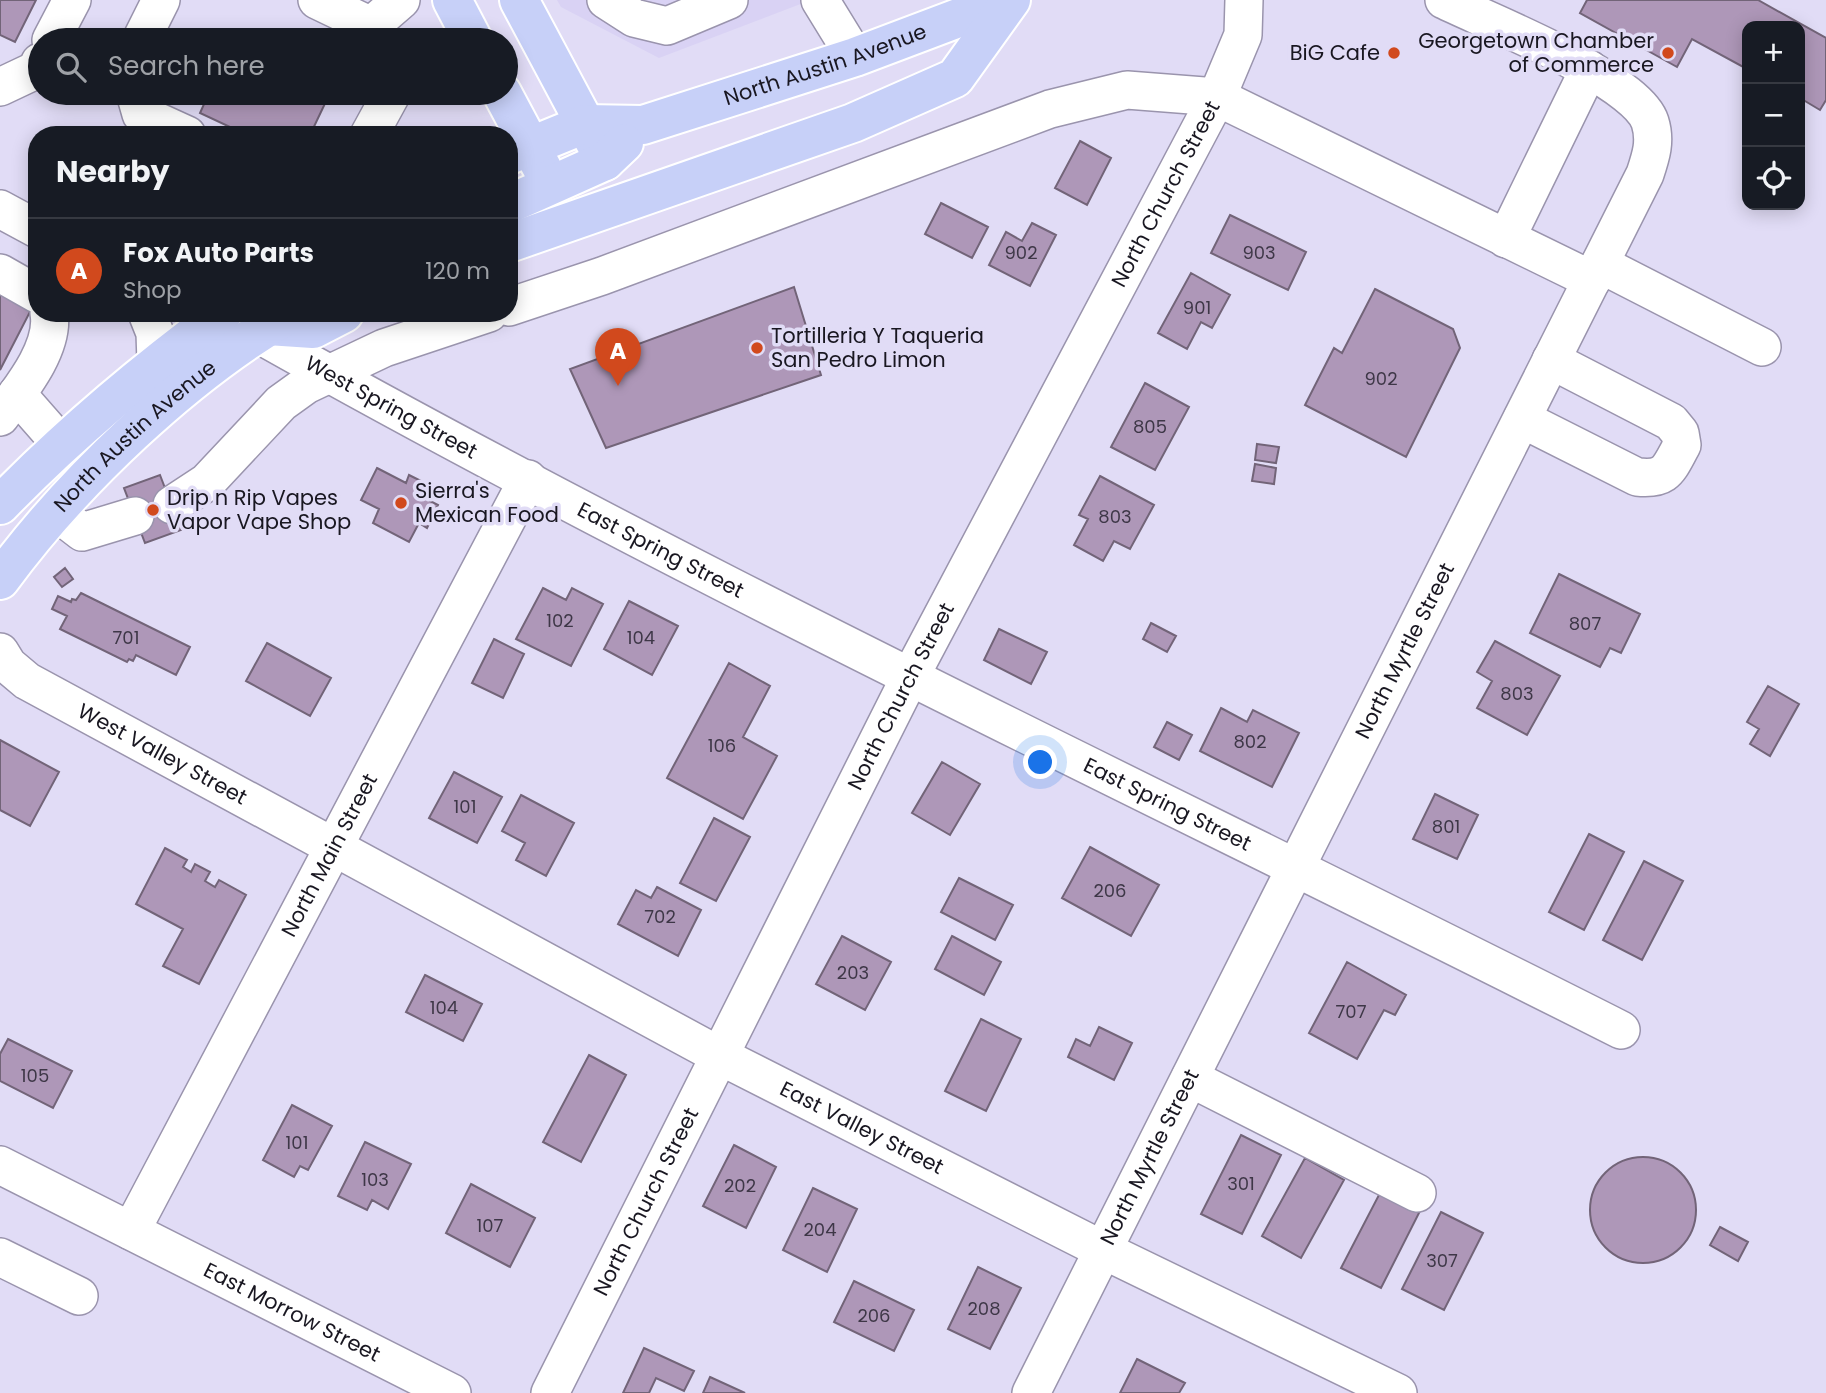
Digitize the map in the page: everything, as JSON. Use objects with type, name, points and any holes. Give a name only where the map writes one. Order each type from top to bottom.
[{"type":"main road","points":[[452,0],[467,28]]},
{"type":"main road","points":[[519,0],[605,161]]},
{"type":"main road","name":"North Austin Avenue","points":[[520,151],[585,124],[643,125],[855,57],[1006,0]]},
{"type":"main road","points":[[518,240],[853,123],[955,78],[1011,0]]},
{"type":"main road","points":[[506,105],[512,126]]},
{"type":"main road","name":"North Austin Avenue","points":[[518,200],[605,161],[643,125]]},
{"type":"main road","points":[[520,151],[552,185]]},
{"type":"main road","name":"North Austin Avenue","points":[[0,505],[60,443],[156,362],[211,322]]},
{"type":"main road","points":[[272,324],[313,329],[327,322]]},
{"type":"main road","name":"North Austin Avenue","points":[[0,580],[55,512],[150,419],[205,371],[272,324]]},
{"type":"street","points":[[57,28],[72,0]]},
{"type":"street","points":[[147,28],[161,0]]},
{"type":"street","points":[[317,0],[365,28]]},
{"type":"street","points":[[378,28],[401,0]]},
{"type":"street","points":[[606,0],[634,18],[667,26],[729,0]]},
{"type":"street","points":[[820,0],[855,57]]},
{"type":"street","name":"North Church Street","points":[[550,1393],[909,679],[1217,97],[1242,35],[1244,0]]},
{"type":"street","name":"North Myrtle Street","points":[[1031,1393],[1645,174],[1654,147],[1650,120],[1625,91],[1589,69],[1444,0]]},
{"type":"street","points":[[1506,239],[1589,69]]},
{"type":"street","points":[[0,87],[28,74]]},
{"type":"street","points":[[518,304],[602,276],[1050,109],[1127,90],[1217,97],[1506,239],[1596,272],[1762,348]]},
{"type":"street","points":[[138,105],[141,114],[167,126]]},
{"type":"street","points":[[374,126],[385,105]]},
{"type":"street","points":[[0,209],[28,224]]},
{"type":"street","points":[[0,273],[28,289]]},
{"type":"street","points":[[50,322],[36,365],[8,406],[60,443]]},
{"type":"street","points":[[150,322],[155,333],[156,362]]},
{"type":"street","points":[[172,505],[207,482],[281,402],[384,348],[462,322]]},
{"type":"street","name":"West Spring Street","points":[[272,324],[330,374],[528,479]]},
{"type":"street","points":[[1522,419],[1637,477],[1654,478],[1667,473],[1682,445],[1679,433],[1671,422],[1551,360]]},
{"type":"street","name":"East Spring Street","points":[[528,479],[909,679],[1296,866],[1621,1030]]},
{"type":"street","name":"North Main Street","points":[[131,1231],[528,479]]},
{"type":"street","points":[[55,512],[82,532],[135,516]]},
{"type":"street","name":"West Valley Street","points":[[0,652],[8,664],[27,681],[126,732],[189,771],[334,847]]},
{"type":"street","name":"East Valley Street","points":[[334,847],[720,1056],[1103,1250],[1398,1393]]},
{"type":"street","points":[[1190,1078],[1418,1193]]},
{"type":"street","name":"East Morrow Street","points":[[0,1165],[452,1393]]},
{"type":"street","points":[[0,1257],[79,1296]]},
{"type":"shaded area","points":[[557,0],[811,0],[659,58],[561,7]]},
{"type":"building","points":[[0,0],[36,0],[15,42],[0,35]]},
{"type":"building","name":"Georgetown Chamber of Commerce","points":[[1587,0],[1758,0],[1796,21],[1742,21],[1742,66],[1692,39],[1677,67],[1580,13]]},
{"type":"building","name":"Georgetown Chamber of Commerce","points":[[1805,26],[1826,38],[1826,100],[1820,110],[1805,101]]},
{"type":"building","points":[[204,105],[324,105],[314,126],[228,126],[200,113]]},
{"type":"building","points":[[1080,141],[1111,158],[1087,205],[1055,188]]},
{"type":"building","points":[[941,203],[988,227],[972,258],[925,234]]},
{"type":"building","points":[[1230,215],[1306,252],[1288,290],[1211,253]]},
{"type":"building","points":[[1032,223],[1056,235],[1030,286],[989,265],[1006,232],[1022,241]]},
{"type":"building","points":[[1191,273],[1230,295],[1212,328],[1201,322],[1187,349],[1158,333]]},
{"type":"building","points":[[794,287],[821,375],[606,448],[570,369]]},
{"type":"building","points":[[0,288],[28,303],[28,316],[0,370]]},
{"type":"building","points":[[1375,289],[1453,329],[1460,348],[1406,457],[1305,405],[1334,348],[1342,353]]},
{"type":"building","points":[[1145,383],[1189,407],[1155,470],[1111,447]]},
{"type":"building","points":[[1257,444],[1279,447],[1276,463],[1255,460]]},
{"type":"building","points":[[1255,464],[1276,468],[1274,484],[1252,481]]},
{"type":"building","name":"Sierra's Mexican Food","points":[[377,468],[406,483],[409,475],[425,483],[421,491],[432,497],[430,501],[438,505],[427,528],[419,523],[409,542],[373,523],[379,509],[361,500]]},
{"type":"building","name":"Drip n Rip Vapes Vapor Vape Shop","points":[[160,475],[181,530],[145,543],[124,488]]},
{"type":"building","points":[[1100,476],[1154,505],[1130,549],[1114,541],[1103,561],[1074,545],[1088,519],[1079,515]]},
{"type":"building","points":[[65,568],[73,579],[62,587],[54,577]]},
{"type":"building","points":[[1559,574],[1640,614],[1621,653],[1610,648],[1600,667],[1530,633]]},
{"type":"building","points":[[543,588],[566,600],[572,588],[603,604],[571,666],[516,639]]},
{"type":"building","points":[[81,593],[190,647],[176,675],[136,655],[133,661],[129,659],[127,662],[60,629],[67,616],[52,609],[58,596],[71,602]]},
{"type":"building","points":[[629,601],[678,626],[652,675],[604,649]]},
{"type":"building","points":[[1151,623],[1176,636],[1167,652],[1143,639]]},
{"type":"building","points":[[999,629],[1047,652],[1031,684],[984,660]]},
{"type":"building","points":[[494,639],[524,654],[503,698],[472,683]]},
{"type":"building","points":[[1495,641],[1560,676],[1527,735],[1477,708],[1492,681],[1477,672]]},
{"type":"building","points":[[267,643],[331,678],[310,716],[246,681]]},
{"type":"building","points":[[729,663],[770,686],[743,737],[777,756],[743,819],[667,778]]},
{"type":"building","points":[[1768,686],[1799,704],[1770,756],[1750,744],[1759,729],[1747,722]]},
{"type":"building","points":[[1221,708],[1247,722],[1253,710],[1299,733],[1272,787],[1200,751]]},
{"type":"building","points":[[1167,722],[1192,735],[1179,760],[1154,747]]},
{"type":"building","points":[[0,740],[59,772],[30,826],[0,810]]},
{"type":"building","points":[[942,762],[980,784],[950,835],[912,813]]},
{"type":"building","points":[[454,772],[502,797],[477,843],[429,818]]},
{"type":"building","points":[[1435,794],[1478,815],[1457,859],[1413,839]]},
{"type":"building","points":[[521,795],[574,823],[546,876],[516,860],[525,843],[502,831]]},
{"type":"building","points":[[714,818],[750,837],[716,901],[680,883]]},
{"type":"building","points":[[1589,834],[1624,852],[1584,930],[1549,912]]},
{"type":"building","points":[[1090,847],[1159,885],[1131,936],[1062,898]]},
{"type":"building","points":[[165,848],[187,860],[183,867],[191,872],[195,864],[210,872],[205,881],[215,887],[219,880],[246,895],[199,984],[163,966],[183,929],[136,904]]},
{"type":"building","points":[[1644,861],[1683,881],[1642,960],[1603,940]]},
{"type":"building","points":[[959,878],[1013,905],[995,940],[941,912]]},
{"type":"building","points":[[657,887],[701,910],[678,956],[618,924],[636,890],[651,898]]},
{"type":"building","points":[[842,936],[891,962],[865,1010],[816,984]]},
{"type":"building","points":[[952,936],[1001,962],[984,995],[935,969]]},
{"type":"building","points":[[1347,962],[1406,995],[1395,1015],[1384,1010],[1357,1059],[1309,1033]]},
{"type":"building","points":[[425,975],[482,1004],[463,1041],[406,1012]]},
{"type":"building","points":[[981,1019],[1021,1039],[986,1111],[945,1091]]},
{"type":"building","points":[[1099,1027],[1132,1043],[1114,1080],[1068,1057],[1076,1039],[1090,1046]]},
{"type":"building","points":[[8,1039],[72,1071],[53,1108],[0,1081],[0,1054]]},
{"type":"building","points":[[589,1055],[626,1075],[581,1162],[543,1142]]},
{"type":"building","points":[[292,1105],[332,1126],[308,1170],[300,1166],[294,1177],[263,1160]]},
{"type":"building","points":[[1241,1135],[1281,1155],[1242,1234],[1201,1214]]},
{"type":"building","points":[[365,1142],[411,1164],[388,1209],[372,1200],[367,1210],[338,1196]]},
{"type":"building","points":[[734,1145],[776,1167],[746,1228],[703,1206]]},
{"type":"building","points":[[1643,1157],[1663,1161],[1681,1172],[1692,1190],[1696,1210],[1692,1230],[1681,1248],[1663,1259],[1643,1263],[1623,1259],[1605,1248],[1594,1230],[1590,1210],[1594,1190],[1605,1172],[1623,1161]]},
{"type":"building","points":[[1305,1158],[1344,1180],[1301,1258],[1262,1236]]},
{"type":"building","points":[[471,1184],[535,1218],[510,1267],[446,1233]]},
{"type":"building","points":[[813,1188],[857,1209],[827,1272],[783,1250]]},
{"type":"building","points":[[1381,1191],[1420,1211],[1381,1288],[1341,1268]]},
{"type":"building","points":[[1441,1212],[1483,1233],[1444,1310],[1402,1289]]},
{"type":"building","points":[[1720,1227],[1748,1242],[1738,1261],[1710,1245]]},
{"type":"building","points":[[978,1267],[1021,1288],[990,1349],[948,1329]]},
{"type":"building","points":[[854,1281],[914,1310],[894,1351],[834,1322]]},
{"type":"building","points":[[644,1348],[694,1371],[684,1391],[656,1378],[649,1393],[623,1393]]},
{"type":"building","points":[[1137,1359],[1185,1383],[1179,1393],[1120,1393]]},
{"type":"building","points":[[710,1377],[745,1393],[703,1393]]},
{"type":"place","name":"BiG Cafe","points":[[1394,53]]},
{"type":"place","name":"Georgetown Chamber of Commerce","points":[[1668,53]]},
{"type":"place","name":"Tortilleria Y Taqueria San Pedro Limon","points":[[757,348]]},
{"type":"place","name":"Fox Auto Parts","points":[[618,386]]},
{"type":"place","name":"Sierra's Mexican Food","points":[[401,503]]},
{"type":"place","name":"Drip n Rip Vapes Vapor Vape Shop","points":[[153,510]]}]
